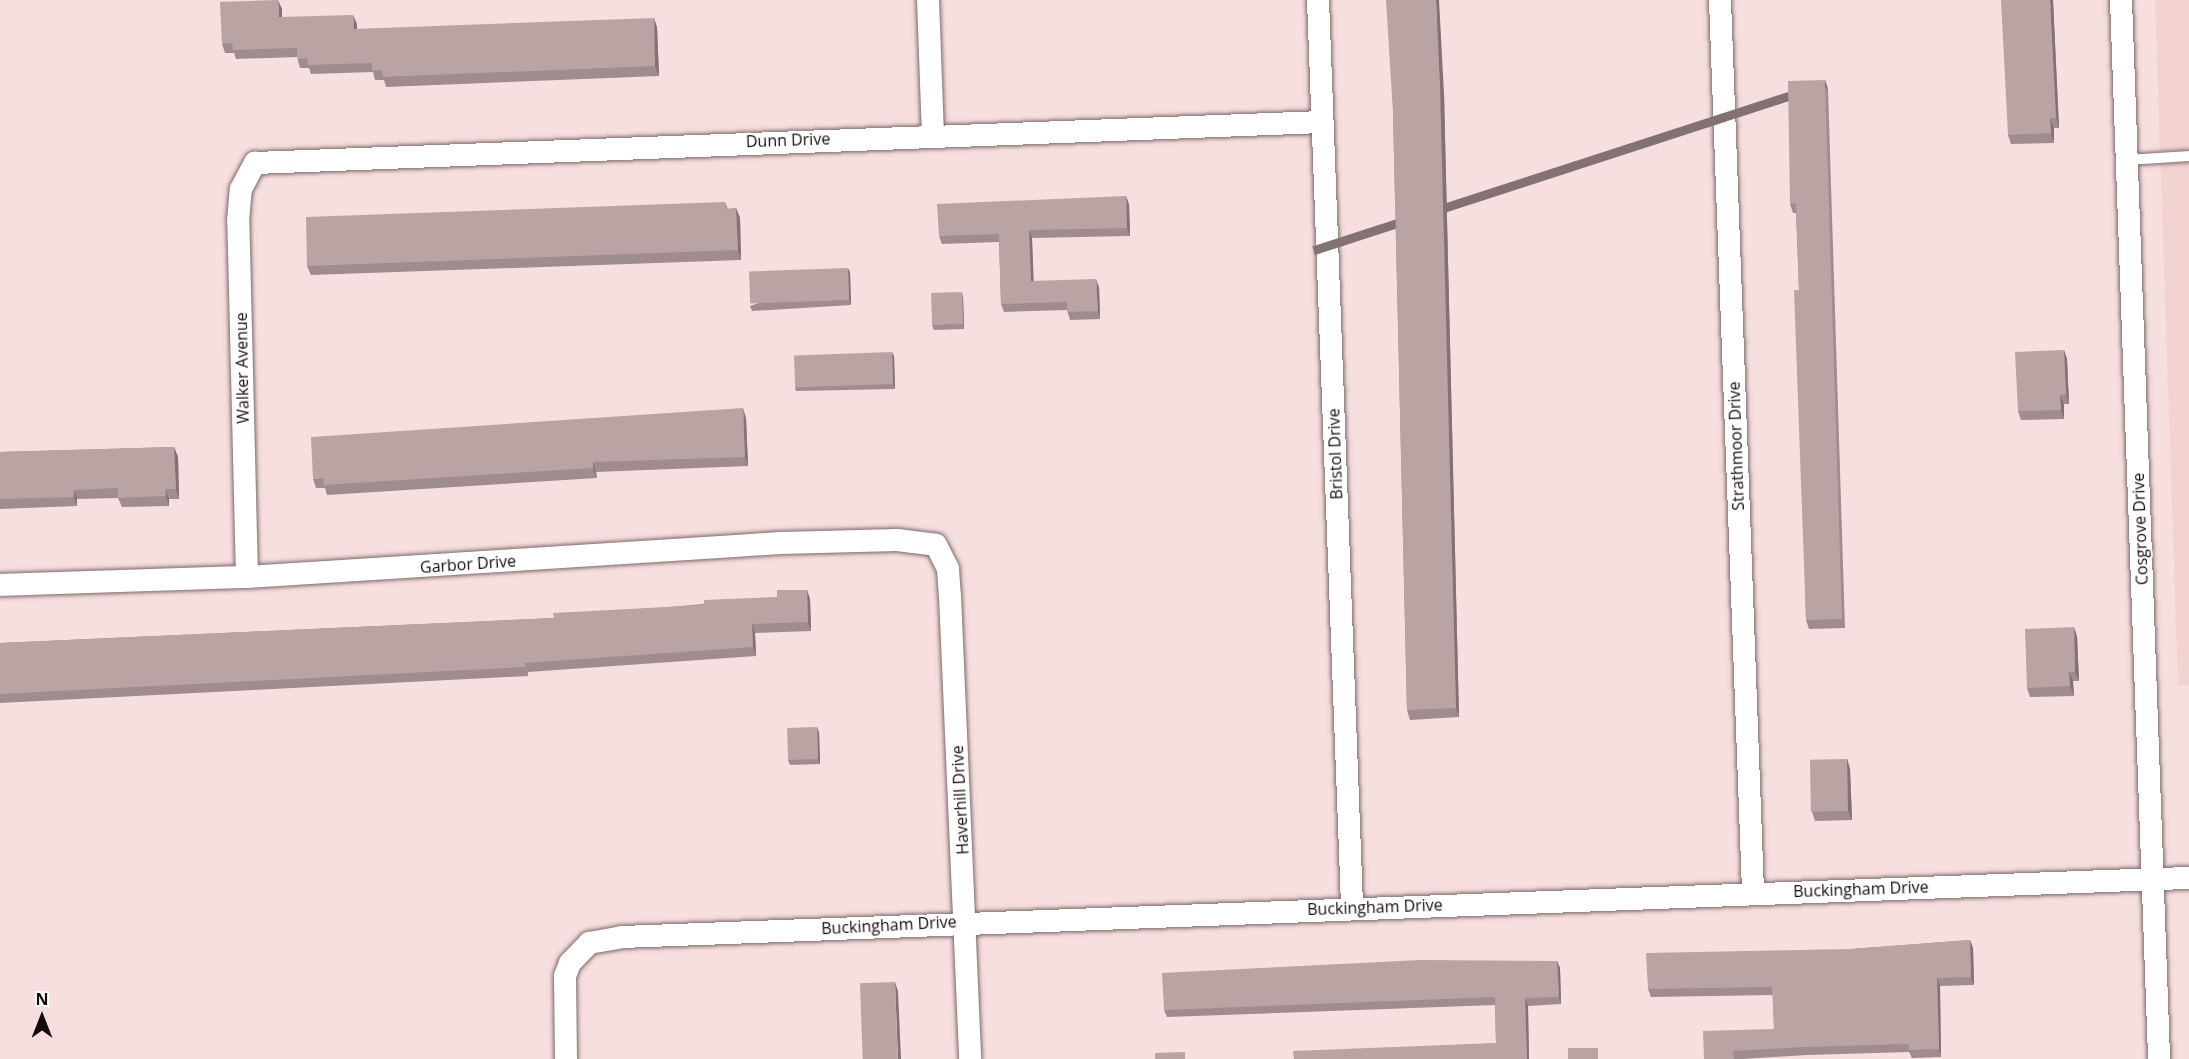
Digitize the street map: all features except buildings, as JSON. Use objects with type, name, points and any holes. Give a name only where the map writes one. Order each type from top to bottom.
[{"type":"street","points":[[928,0],[933,135]]},
{"type":"street","name":"Bristol Drive","points":[[1318,0],[1352,907]]},
{"type":"street","name":"Strathmoor Drive","points":[[1719,0],[1753,893]]},
{"type":"street","name":"Cosgrove Drive","points":[[2121,0],[2159,1059]]},
{"type":"street","name":"Dunn Drive","points":[[255,163],[933,135],[1322,122]]},
{"type":"street","name":"Walker Avenue","points":[[247,577],[238,221],[241,189],[255,163]]},
{"type":"street","name":"Garbor Drive","points":[[0,585],[247,577],[781,543],[897,540],[936,545]]},
{"type":"street","name":"Haverhill Drive","points":[[936,545],[948,569],[950,596],[966,922],[970,1059]]},
{"type":"street","name":"Buckingham Drive","points":[[566,1059],[565,976],[570,963],[589,943],[622,937],[1352,907],[2189,878]]},
{"type":"lane","points":[[2127,160],[2189,156]]},
{"type":"shaded area","points":[[2155,0],[2189,0],[2189,685],[2178,685]]}]
